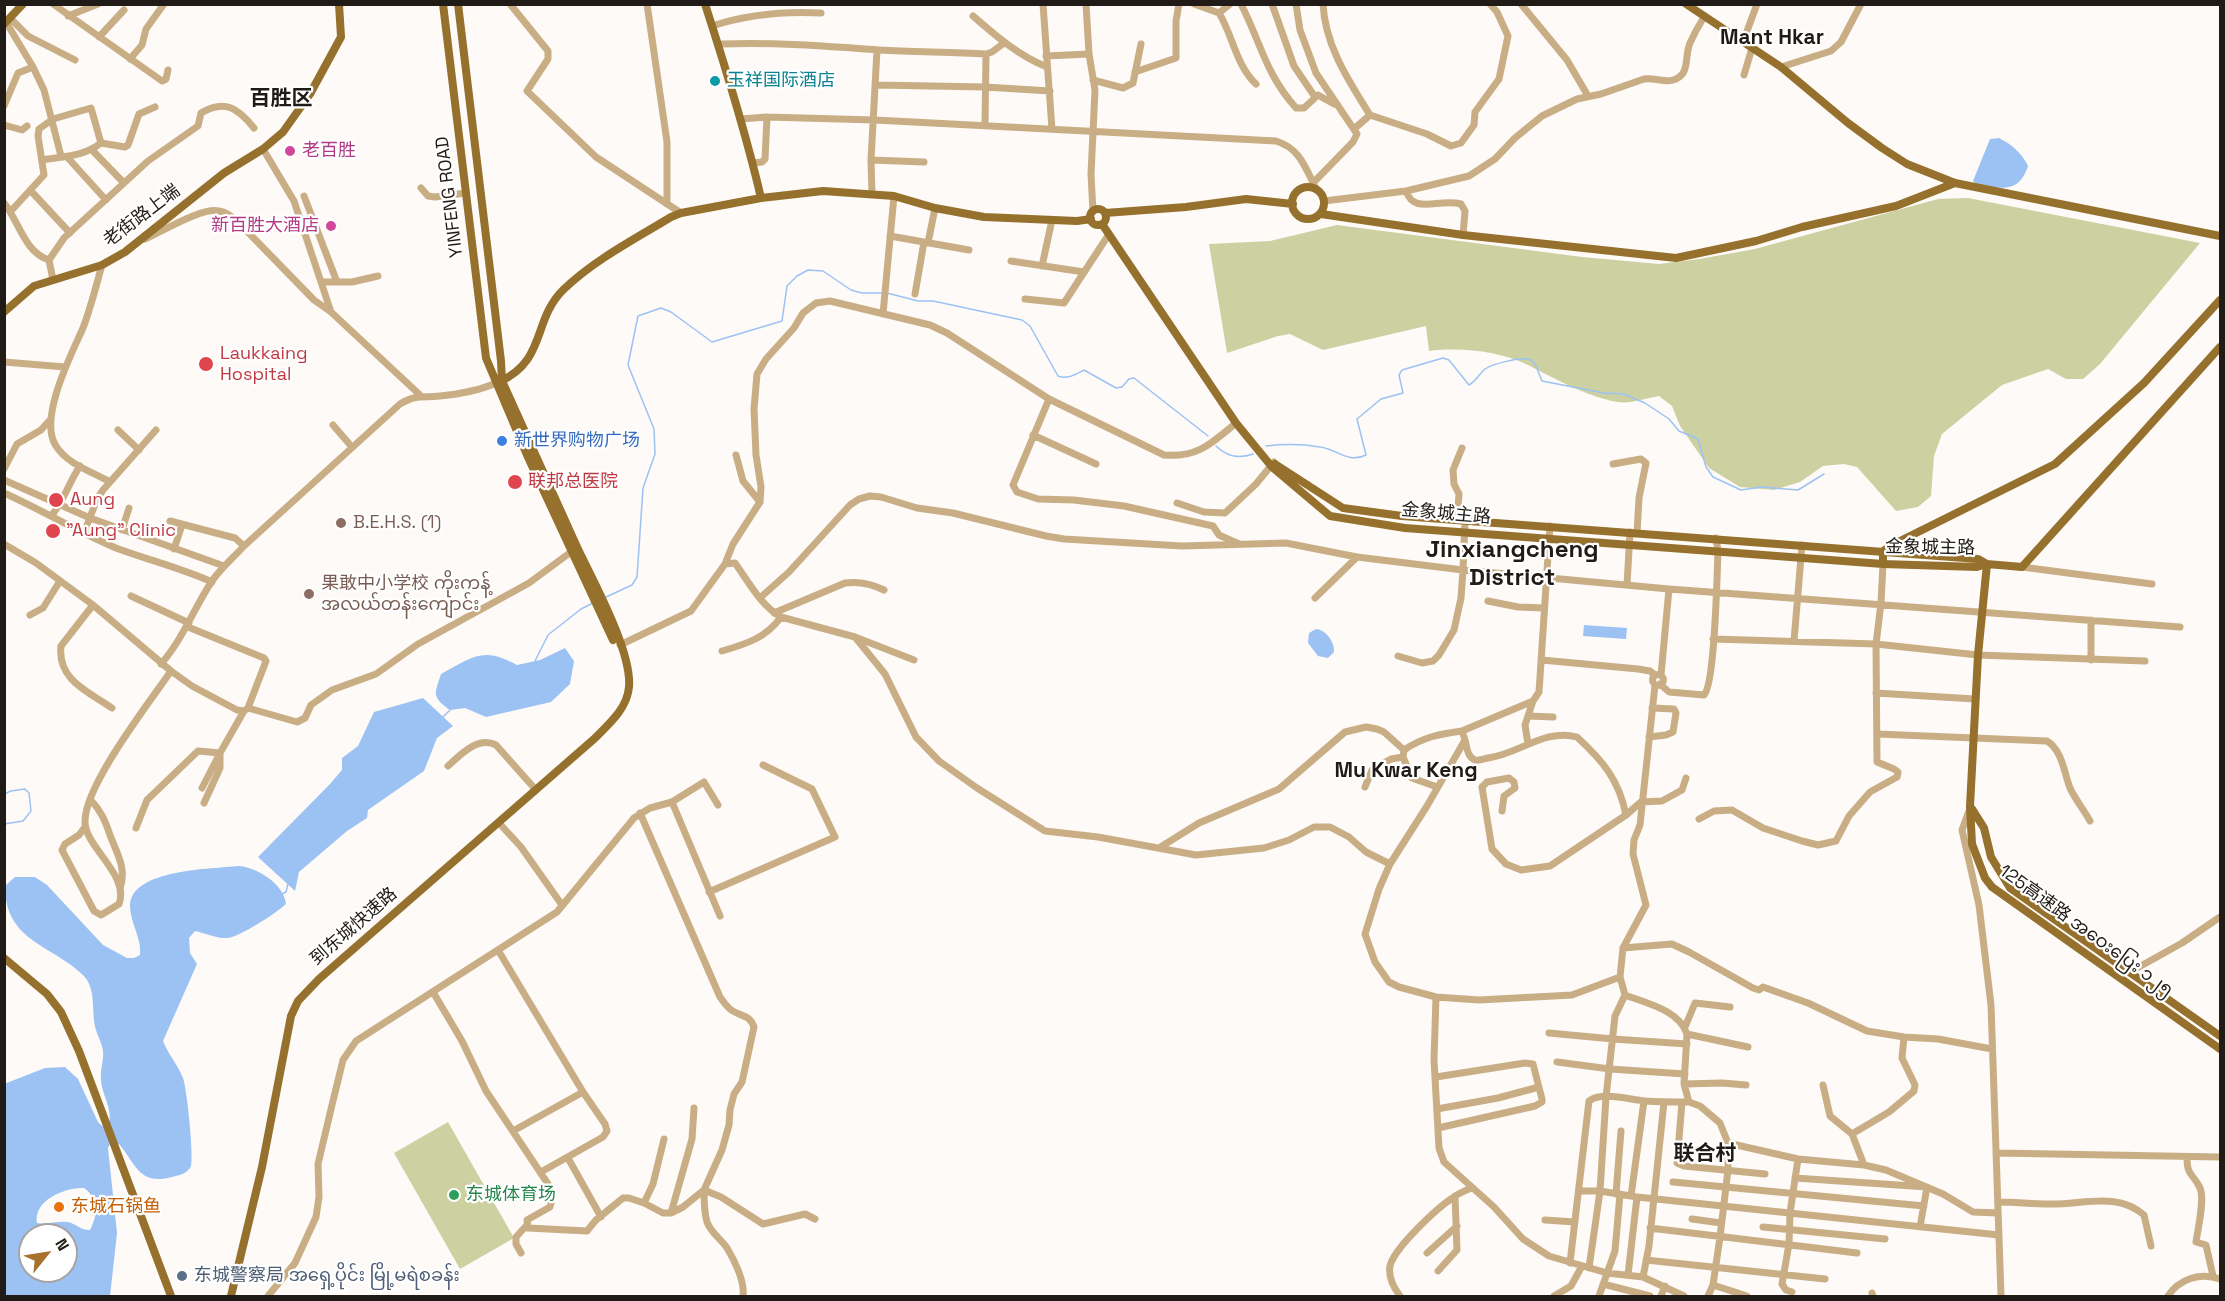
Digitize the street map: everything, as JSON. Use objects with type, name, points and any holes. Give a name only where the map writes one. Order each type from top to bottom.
[{"type":"main road","points":[[7,21],[23,4]]},
{"type":"main road","name":"老街路上端","points":[[5,308],[34,286],[102,265],[137,242],[224,173],[263,149],[283,132],[296,117],[327,67],[342,34],[339,4]]},
{"type":"main road","name":"YINFENG ROAD","points":[[443,4],[486,358],[499,382]]},
{"type":"main road","name":"YINFENG ROAD","points":[[458,4],[501,361],[499,382]]},
{"type":"main road","points":[[705,4],[721,44],[761,198]]},
{"type":"main road","points":[[710,4],[714,26],[743,122]]},
{"type":"main road","points":[[1686,4],[1781,67],[1882,148],[1907,164],[1955,183],[2220,236]]},
{"type":"main road","points":[[1321,214],[1324,201],[1315,186],[1299,190],[1294,195],[1295,212],[1302,218],[1312,219],[1321,214],[1463,235],[1676,258],[1756,241],[1802,227],[1896,206],[1955,183]]},
{"type":"main road","points":[[602,606],[499,382],[530,358],[547,314],[564,289],[612,253],[671,217],[681,213],[761,198],[822,191],[894,196],[936,208],[984,217],[1052,220],[1092,216],[1098,210],[1105,213],[1246,200],[1293,204]]},
{"type":"main road","points":[[1092,216],[1096,225],[1102,224],[1106,219],[1105,213]]},
{"type":"main road","name":"金象城主路","points":[[1102,224],[1236,423],[1262,456],[1330,516],[1465,534],[1718,550],[1883,564],[1977,567],[1987,564]]},
{"type":"main road","points":[[1883,564],[1883,551],[1894,544],[2055,464],[2144,383],[2220,300]]},
{"type":"main road","points":[[1971,806],[1978,655],[1987,564],[2022,567],[2220,347]]},
{"type":"main road","name":"金象城主路","points":[[1273,465],[1343,508],[1386,514],[1883,551],[1978,559],[1987,564]]},
{"type":"main road","points":[[1386,514],[1386,525]]},
{"type":"main road","name":"到东城快速路","points":[[231,1296],[262,1167],[291,1016],[298,1001],[342,959],[594,739],[622,708],[626,701],[629,679],[620,645],[602,606]]},
{"type":"main road","name":"到东城快速路","points":[[602,606],[625,662]]},
{"type":"main road","name":"125高速路 အဝေးပြေး ၁၂၅","points":[[1971,806],[1984,828],[1991,857],[1997,870],[2010,888],[2220,1036]]},
{"type":"main road","name":"125高速路 အဝေးပြေး ၁၂၅","points":[[1971,806],[1972,844],[1985,878],[1992,887],[2220,1048]]},
{"type":"main road","points":[[1985,878],[1997,870]]},
{"type":"main road","points":[[4,958],[47,994],[61,1012],[79,1051],[171,1296]]},
{"type":"main road","points":[[2138,990],[2143,982]]},
{"type":"street","points":[[53,4],[162,81],[166,79],[168,70]]},
{"type":"street","points":[[68,16],[98,4]]},
{"type":"street","points":[[130,59],[142,45],[146,29],[164,4]]},
{"type":"street","points":[[510,4],[548,51],[548,59],[527,91],[596,157],[681,213]]},
{"type":"street","points":[[647,4],[668,142],[668,204]]},
{"type":"street","points":[[1043,4],[1052,129]]},
{"type":"street","points":[[1086,4],[1093,80],[1092,216]]},
{"type":"street","points":[[1135,72],[1176,58],[1176,21],[1179,4]]},
{"type":"street","points":[[1194,4],[1219,13],[1243,68],[1256,84]]},
{"type":"street","points":[[1219,13],[1230,4]]},
{"type":"street","points":[[1241,4],[1265,63],[1287,98],[1299,109],[1320,96],[1336,105]]},
{"type":"street","points":[[1272,4],[1294,66],[1315,97]]},
{"type":"street","points":[[743,122],[766,117],[875,120],[1276,141],[1285,144],[1298,154],[1315,186],[1353,142],[1357,134],[1336,105],[1308,56],[1296,4]]},
{"type":"street","points":[[1323,4],[1324,25],[1332,47],[1370,115],[1427,134],[1451,146],[1461,143],[1474,125],[1475,112],[1499,79],[1508,36],[1497,12],[1490,4]]},
{"type":"street","points":[[1521,4],[1567,60],[1588,96]]},
{"type":"street","points":[[1743,42],[1757,4]]},
{"type":"street","points":[[1781,67],[1831,51],[1841,42],[1861,4]]},
{"type":"street","points":[[99,37],[124,10]]},
{"type":"street","points":[[714,26],[758,14],[788,11],[821,13]]},
{"type":"street","points":[[973,16],[1004,43],[1047,67]]},
{"type":"street","points":[[1324,201],[1406,191],[1470,176],[1495,159],[1536,120],[1566,104],[1651,78],[1675,80],[1686,68],[1690,42],[1704,17]]},
{"type":"street","points":[[7,21],[28,36],[75,60]]},
{"type":"street","points":[[7,21],[44,90],[65,157],[106,200]]},
{"type":"street","points":[[721,44],[846,46],[877,50],[986,54],[1004,43]]},
{"type":"street","points":[[1093,80],[1123,88],[1132,83],[1141,44]]},
{"type":"street","points":[[1744,75],[1752,48]]},
{"type":"street","points":[[872,194],[871,160],[875,120],[877,50]]},
{"type":"street","points":[[985,125],[986,54]]},
{"type":"street","points":[[1046,56],[1089,54]]},
{"type":"street","points":[[4,106],[18,73],[33,67]]},
{"type":"street","points":[[876,85],[1050,91]]},
{"type":"street","points":[[53,280],[49,260],[56,248],[148,160],[198,126],[201,113],[213,107],[229,106],[254,128]]},
{"type":"street","points":[[101,142],[125,147],[128,145],[139,114],[155,107]]},
{"type":"street","points":[[11,211],[44,175],[38,132],[53,119],[91,108],[101,142]]},
{"type":"street","points":[[1354,129],[1370,115]]},
{"type":"street","points":[[753,163],[762,162],[765,159],[766,117]]},
{"type":"street","points":[[4,125],[22,130],[27,126]]},
{"type":"street","points":[[42,160],[92,150],[101,142]]},
{"type":"street","points":[[263,149],[294,201],[331,312]]},
{"type":"street","points":[[92,150],[123,183]]},
{"type":"street","points":[[871,160],[924,162]]},
{"type":"street","points":[[421,188],[428,196],[435,197],[466,194]]},
{"type":"street","points":[[31,190],[70,233]]},
{"type":"street","points":[[1406,191],[1409,199],[1417,204],[1439,202],[1461,204],[1465,212],[1463,235]]},
{"type":"street","points":[[294,201],[307,195],[337,282]]},
{"type":"street","points":[[883,314],[894,196]]},
{"type":"street","points":[[4,203],[11,211],[26,241],[49,260]]},
{"type":"street","points":[[915,294],[936,208]]},
{"type":"street","points":[[137,242],[195,214],[206,210],[221,211],[239,223],[314,300],[331,312],[420,395]]},
{"type":"street","points":[[1042,266],[1052,220]]},
{"type":"street","points":[[1025,299],[1064,303],[1109,234]]},
{"type":"street","points":[[890,236],[969,250]]},
{"type":"street","points":[[1011,261],[1084,272]]},
{"type":"street","points":[[4,469],[17,444],[41,430],[50,421],[66,367],[88,314],[102,265]]},
{"type":"street","points":[[321,282],[352,282],[378,276]]},
{"type":"street","points":[[620,645],[691,611],[725,564],[733,543],[760,502],[761,487],[756,455],[754,409],[755,382],[761,366],[794,328],[803,313],[816,303],[830,301],[930,325],[947,333],[1048,399],[1164,455],[1177,456],[1198,452],[1209,446],[1236,423]]},
{"type":"street","points":[[4,362],[66,367]]},
{"type":"street","points":[[161,664],[189,625],[212,582],[224,566],[400,404],[420,395],[460,393],[482,389],[499,382]]},
{"type":"street","points":[[1048,399],[1013,485],[1017,492],[1038,499],[1074,500],[1151,511],[1213,526],[1219,535],[1242,545]]},
{"type":"street","points":[[50,421],[56,447],[80,466],[110,482]]},
{"type":"street","points":[[333,425],[352,447]]},
{"type":"street","points":[[118,430],[139,450]]},
{"type":"street","points":[[84,533],[97,499],[156,430]]},
{"type":"street","points":[[1034,435],[1096,464]]},
{"type":"street","points":[[1398,656],[1422,663],[1433,661],[1454,630],[1461,598],[1465,534],[1461,520],[1459,494],[1454,484],[1454,470],[1462,448]]},
{"type":"street","points":[[736,455],[742,481],[760,502]]},
{"type":"street","points":[[1613,464],[1641,459],[1646,463],[1630,544],[1627,585]]},
{"type":"street","points":[[1177,503],[1203,513],[1225,513],[1273,465]]},
{"type":"street","points":[[52,515],[80,466]]},
{"type":"street","points":[[4,480],[59,506],[224,566]]},
{"type":"street","points":[[4,493],[126,551],[165,566],[191,572],[212,582]]},
{"type":"street","points":[[761,597],[789,572],[850,505],[870,496],[1064,539],[1173,546],[1286,543],[1357,557],[1548,578],[2180,627]]},
{"type":"street","points":[[122,530],[129,508]]},
{"type":"street","points":[[170,521],[225,534],[235,538],[244,546]]},
{"type":"street","points":[[174,549],[182,525]]},
{"type":"street","points":[[1528,744],[1525,725],[1533,701],[1539,692],[1550,526]]},
{"type":"street","points":[[1658,685],[1669,692],[1706,694],[1713,639],[1718,550],[1716,538]]},
{"type":"street","points":[[4,544],[36,563],[93,605],[161,664],[192,686],[237,710],[297,722],[305,718],[311,705],[332,690],[376,674],[418,644],[530,583],[575,550]]},
{"type":"street","points":[[1794,641],[1802,545]]},
{"type":"street","points":[[1315,597],[1357,557]]},
{"type":"street","points":[[725,564],[735,562],[761,597],[778,615],[855,637],[914,660]]},
{"type":"street","points":[[1699,819],[1714,811],[1732,810],[1751,823],[1818,845],[1836,841],[1849,816],[1870,792],[1898,777],[1898,772],[1894,768],[1877,762],[1876,644],[1883,564]]},
{"type":"street","points":[[2022,567],[2152,584]]},
{"type":"street","points":[[30,615],[43,608],[60,581]]},
{"type":"street","points":[[722,651],[753,641],[773,628],[778,615],[845,583],[867,584],[884,590]]},
{"type":"street","points":[[1658,675],[1669,589]]},
{"type":"street","points":[[131,596],[264,658],[266,661],[246,710],[202,788]]},
{"type":"street","points":[[1488,601],[1518,607],[1544,608]]},
{"type":"street","points":[[93,605],[61,646],[60,654],[70,680],[112,708]]},
{"type":"street","points":[[2091,620],[2091,660]]},
{"type":"street","points":[[855,637],[885,674],[916,737],[939,761],[976,788],[1045,831],[1098,837],[1196,855],[1264,848],[1289,840],[1314,827],[1330,827],[1349,837],[1366,852],[1390,864]]},
{"type":"street","points":[[1713,639],[1876,644],[1978,655],[2145,661]]},
{"type":"street","points":[[1542,660],[1650,670],[1663,680],[1658,685],[1652,708],[1640,825],[1634,840],[1633,854],[1646,905],[1623,948],[1620,977],[1625,995],[1615,1016],[1606,1097],[1600,1191],[1585,1267],[1571,1286],[1554,1296]]},
{"type":"street","points":[[90,799],[103,815],[123,868],[119,904],[101,915],[94,911],[62,850],[65,844],[79,835],[85,827],[86,809],[90,799],[97,783],[171,671]]},
{"type":"street","points":[[1876,693],[1976,699]]},
{"type":"street","points":[[1365,787],[1372,770],[1403,753],[1418,741],[1435,734],[1462,731],[1533,701]]},
{"type":"street","points":[[1649,737],[1670,734],[1674,728],[1674,709],[1652,708]]},
{"type":"street","points":[[1529,716],[1553,717]]},
{"type":"street","points":[[1159,848],[1199,823],[1278,789],[1345,732],[1366,728],[1384,732],[1403,753],[1412,778],[1437,787]]},
{"type":"street","points":[[1462,731],[1468,754],[1477,761],[1498,758],[1552,736],[1577,737],[1599,758],[1617,784],[1626,815]]},
{"type":"street","points":[[1877,734],[1973,736],[2047,741],[2054,745],[2071,790],[2090,821]]},
{"type":"street","points":[[1465,740],[1390,864],[1379,890],[1365,934],[1375,962],[1389,982],[1399,987],[1436,997],[1479,1000],[1572,995],[1620,977]]},
{"type":"street","points":[[448,766],[469,748],[490,742],[496,745],[536,790]]},
{"type":"street","points":[[136,828],[147,800],[187,759],[198,751],[220,753]]},
{"type":"street","points":[[204,803],[220,768],[220,753]]},
{"type":"street","points":[[709,892],[836,837],[812,789],[763,765]]},
{"type":"street","points":[[1502,812],[1504,796],[1515,788],[1514,782],[1509,778],[1487,782],[1482,787],[1492,849],[1506,864],[1521,870],[1550,866],[1626,815],[1641,802],[1662,801],[1682,790],[1686,778]]},
{"type":"street","points":[[268,1296],[295,1263],[315,1217],[319,1197],[318,1164],[343,1060],[356,1041],[548,918],[562,905],[640,813],[672,802],[704,782],[718,805]]},
{"type":"street","points":[[672,802],[720,916]]},
{"type":"street","points":[[1971,806],[1962,830],[1979,905],[1991,1005],[2001,1296]]},
{"type":"street","points":[[526,1226],[587,1231],[623,1198],[644,1203],[663,1214],[683,1207],[704,1190],[722,1150],[729,1125],[730,1110],[742,1082],[754,1027],[752,1020],[731,1011],[720,997],[640,813]]},
{"type":"street","points":[[500,823],[521,847],[562,905]]},
{"type":"street","points":[[85,827],[117,880],[120,891]]},
{"type":"street","points":[[2130,972],[2182,943],[2220,917]]},
{"type":"street","points":[[1623,948],[1672,944],[1756,989],[1763,987],[1808,1003],[1867,1031],[1904,1037],[1938,1039],[1992,1049]]},
{"type":"street","points":[[498,950],[583,1092],[605,1124],[607,1131],[603,1137],[541,1172]]},
{"type":"street","points":[[433,992],[462,1041],[486,1091],[548,1184],[552,1199],[550,1207],[527,1220],[526,1226],[516,1237],[516,1244],[521,1253]]},
{"type":"street","points":[[1625,995],[1664,1010],[1675,1017],[1686,1030],[1748,1047]]},
{"type":"street","points":[[1436,997],[1434,1060],[1439,1148],[1443,1162],[1494,1207],[1523,1239],[1549,1256],[1585,1267],[1643,1278],[1684,1296]]},
{"type":"street","points":[[1730,1007],[1695,1003],[1686,1030],[1685,1102],[1677,1163],[1684,1166],[1765,1174]]},
{"type":"street","points":[[1549,1033],[1613,1040],[1687,1044]]},
{"type":"street","points":[[1852,1134],[1889,1112],[1914,1091],[1915,1085],[1902,1058],[1904,1037]]},
{"type":"street","points":[[1557,1062],[1610,1069],[1685,1074]]},
{"type":"street","points":[[1436,1077],[1525,1063],[1533,1064],[1542,1099],[1542,1102],[1535,1106],[1438,1128]]},
{"type":"street","points":[[1684,1084],[1746,1085]]},
{"type":"street","points":[[1823,1085],[1830,1116],[1852,1134],[1864,1165]]},
{"type":"street","points":[[1437,1109],[1498,1098],[1539,1087]]},
{"type":"street","points":[[513,1131],[583,1092]]},
{"type":"street","points":[[1570,1263],[1589,1101],[1594,1097],[1606,1097],[1685,1102],[1700,1107],[1720,1122],[1728,1143],[1728,1170],[1720,1237],[1713,1285],[1708,1296]]},
{"type":"street","points":[[1628,1275],[1644,1101]]},
{"type":"street","points":[[1643,1278],[1664,1102]]},
{"type":"street","points":[[671,1213],[692,1138],[694,1108]]},
{"type":"street","points":[[1599,1296],[1615,1251],[1621,1131]]},
{"type":"street","points":[[644,1203],[653,1184],[664,1139]]},
{"type":"street","points":[[1728,1143],[1798,1159],[1864,1165],[1886,1170],[1927,1187],[1973,1212],[1998,1213]]},
{"type":"street","points":[[1996,1153],[2220,1157]]},
{"type":"street","points":[[568,1158],[601,1217]]},
{"type":"street","points":[[2168,1296],[2174,1287],[2190,1278],[2217,1278],[2206,1245],[2196,1242],[2200,1217],[2200,1189],[2187,1170],[2187,1158]]},
{"type":"street","points":[[1792,1292],[1783,1287],[1790,1244],[1790,1213],[1798,1159]]},
{"type":"street","points":[[1795,1178],[1927,1187]]},
{"type":"street","points":[[1672,1182],[1924,1206]]},
{"type":"street","points":[[1920,1227],[1927,1187]]},
{"type":"street","points":[[1400,1296],[1390,1274],[1390,1264],[1405,1242],[1428,1218],[1455,1196],[1471,1188]]},
{"type":"street","points":[[704,1190],[721,1197],[763,1224],[805,1214],[815,1219]]},
{"type":"street","points":[[704,1190],[707,1221],[735,1265],[743,1296]]},
{"type":"street","points":[[1579,1191],[1600,1191],[1634,1197],[1999,1235]]},
{"type":"street","points":[[1438,1271],[1457,1250],[1455,1196]]},
{"type":"street","points":[[1998,1202],[2049,1204],[2111,1201],[2129,1204],[2144,1215],[2151,1246]]},
{"type":"street","points":[[1692,1219],[1721,1223]]},
{"type":"street","points":[[1545,1220],[1575,1222]]},
{"type":"street","points":[[1426,1253],[1457,1226]]},
{"type":"street","points":[[1763,1227],[1885,1239]]},
{"type":"street","points":[[1650,1228],[1857,1253]]},
{"type":"street","points":[[1646,1260],[1825,1279]]},
{"type":"street","points":[[1603,1284],[1650,1296]]},
{"type":"street","points":[[1713,1285],[1747,1296]]},
{"type":"street","points":[[1661,1296],[1665,1286]]},
{"type":"green space","points":[[1968,198],[2200,243],[2100,364],[2083,379],[2066,379],[2048,369],[2002,385],[1942,434],[1934,456],[1931,496],[1918,507],[1896,511],[1857,467],[1844,464],[1823,466],[1800,482],[1774,490],[1740,487],[1709,468],[1680,426],[1672,406],[1659,396],[1633,402],[1606,400],[1583,392],[1505,356],[1467,350],[1429,351],[1426,326],[1323,350],[1290,334],[1227,353],[1209,244],[1270,241],[1337,225],[1582,257],[1659,264],[1755,249],[1938,199]]},
{"type":"green space","name":"东城体育场","points":[[448,1122],[514,1238],[460,1269],[394,1153]]},
{"type":"water","points":[[1999,138],[2023,157],[2028,166],[2024,175],[2020,181],[2008,187],[1977,185],[1973,181],[1990,139]]},
{"type":"water","points":[[1584,625],[1627,628],[1626,639],[1583,636]]},
{"type":"water","points":[[1316,629],[1326,634],[1333,644],[1334,652],[1328,658],[1318,656],[1308,643],[1309,633]]},
{"type":"water","points":[[565,648],[574,661],[570,684],[551,702],[486,717],[465,708],[450,710],[437,698],[436,691],[441,674],[470,659],[486,655],[495,656],[517,665],[540,660]]},
{"type":"water","points":[[423,698],[453,726],[437,738],[424,771],[368,810],[367,818],[347,831],[299,872],[295,891],[258,857],[342,770],[342,758],[358,746],[374,712]]},
{"type":"water","points":[[245,867],[261,873],[275,883],[286,904],[258,924],[234,936],[220,938],[195,931],[189,938],[190,953],[197,964],[163,1041],[185,1085],[191,1137],[191,1166],[180,1175],[161,1179],[152,1178],[145,1176],[135,1166],[119,1144],[110,1144],[108,1148],[117,1233],[110,1296],[5,1296],[4,1084],[45,1068],[65,1067],[78,1079],[98,1122],[102,1126],[109,1123],[110,1118],[101,1076],[103,1051],[96,1030],[90,986],[78,970],[36,943],[17,926],[7,902],[5,886],[15,877],[35,877],[47,885],[103,945],[127,958],[134,958],[140,955],[140,949],[130,905],[134,893],[144,884],[158,878],[193,870]]},
{"type":"waterway","points":[[606,597],[632,585],[637,577],[643,488],[655,454],[654,429],[628,365],[638,316],[661,308],[671,312],[712,342],[782,321],[787,286],[797,276],[808,270],[823,271],[851,290],[862,293],[882,293]]},
{"type":"waterway","points":[[887,293],[1022,320],[1030,326],[1058,376],[1068,377],[1084,370],[1116,388],[1122,387],[1129,379],[1134,378],[1208,436]]},
{"type":"waterway","points":[[1266,446],[1313,446],[1326,448],[1348,457],[1360,457],[1366,455],[1357,419],[1381,399],[1403,393],[1399,375],[1402,370],[1443,358],[1449,360],[1469,385],[1489,367],[1508,361],[1527,359],[1535,364],[1542,381],[1604,393],[1624,394],[1645,403],[1669,419],[1679,431],[1698,439],[1706,467],[1713,477],[1741,490],[1762,487],[1798,490],[1824,474]]},
{"type":"waterway","points":[[1216,446],[1224,453],[1233,456],[1253,454]]},
{"type":"waterway","points":[[535,661],[548,635],[581,609],[593,603]]},
{"type":"waterway","points":[[443,717],[450,710]]},
{"type":"waterway","points":[[4,794],[25,789],[29,793],[31,811],[23,821],[4,824]]},
{"type":"waterway","points":[[282,894],[286,892],[288,884]]},
{"type":"place","name":"玉祥国际酒店","points":[[715,81]]},
{"type":"place","name":"老百胜","points":[[290,151]]},
{"type":"place","name":"新百胜大酒店","points":[[331,226]]},
{"type":"place","name":"Laukkaing Hospital","points":[[206,364]]},
{"type":"place","name":"新世界购物广场","points":[[502,441]]},
{"type":"place","name":"联邦总医院","points":[[515,482]]},
{"type":"place","name":"Aung","points":[[56,500]]},
{"type":"place","name":"B.E.H.S. (1)","points":[[341,523]]},
{"type":"place","name":"\"Aung\" Clinic","points":[[53,531]]},
{"type":"place","name":"果敢中小学校 ကိုးကန့် အလယ်တန်းကျောင်း","points":[[309,594]]},
{"type":"place","name":"东城体育场","points":[[454,1195]]},
{"type":"place","name":"东城石锅鱼","points":[[59,1207]]},
{"type":"place","name":"东城警察局 အရှေ့ပိုင်း မြို့မရဲစခန်း","points":[[182,1276]]},
{"type":"district","name":"Mant Hkar","points":[[1772,38]]},
{"type":"district","name":"百胜区","points":[[281,99]]},
{"type":"district","name":"Jinxiangcheng District","points":[[1512,564]]},
{"type":"district","name":"Mu Kwar Keng","points":[[1406,771]]},
{"type":"district","name":"联合村","points":[[1705,1154]]}]
